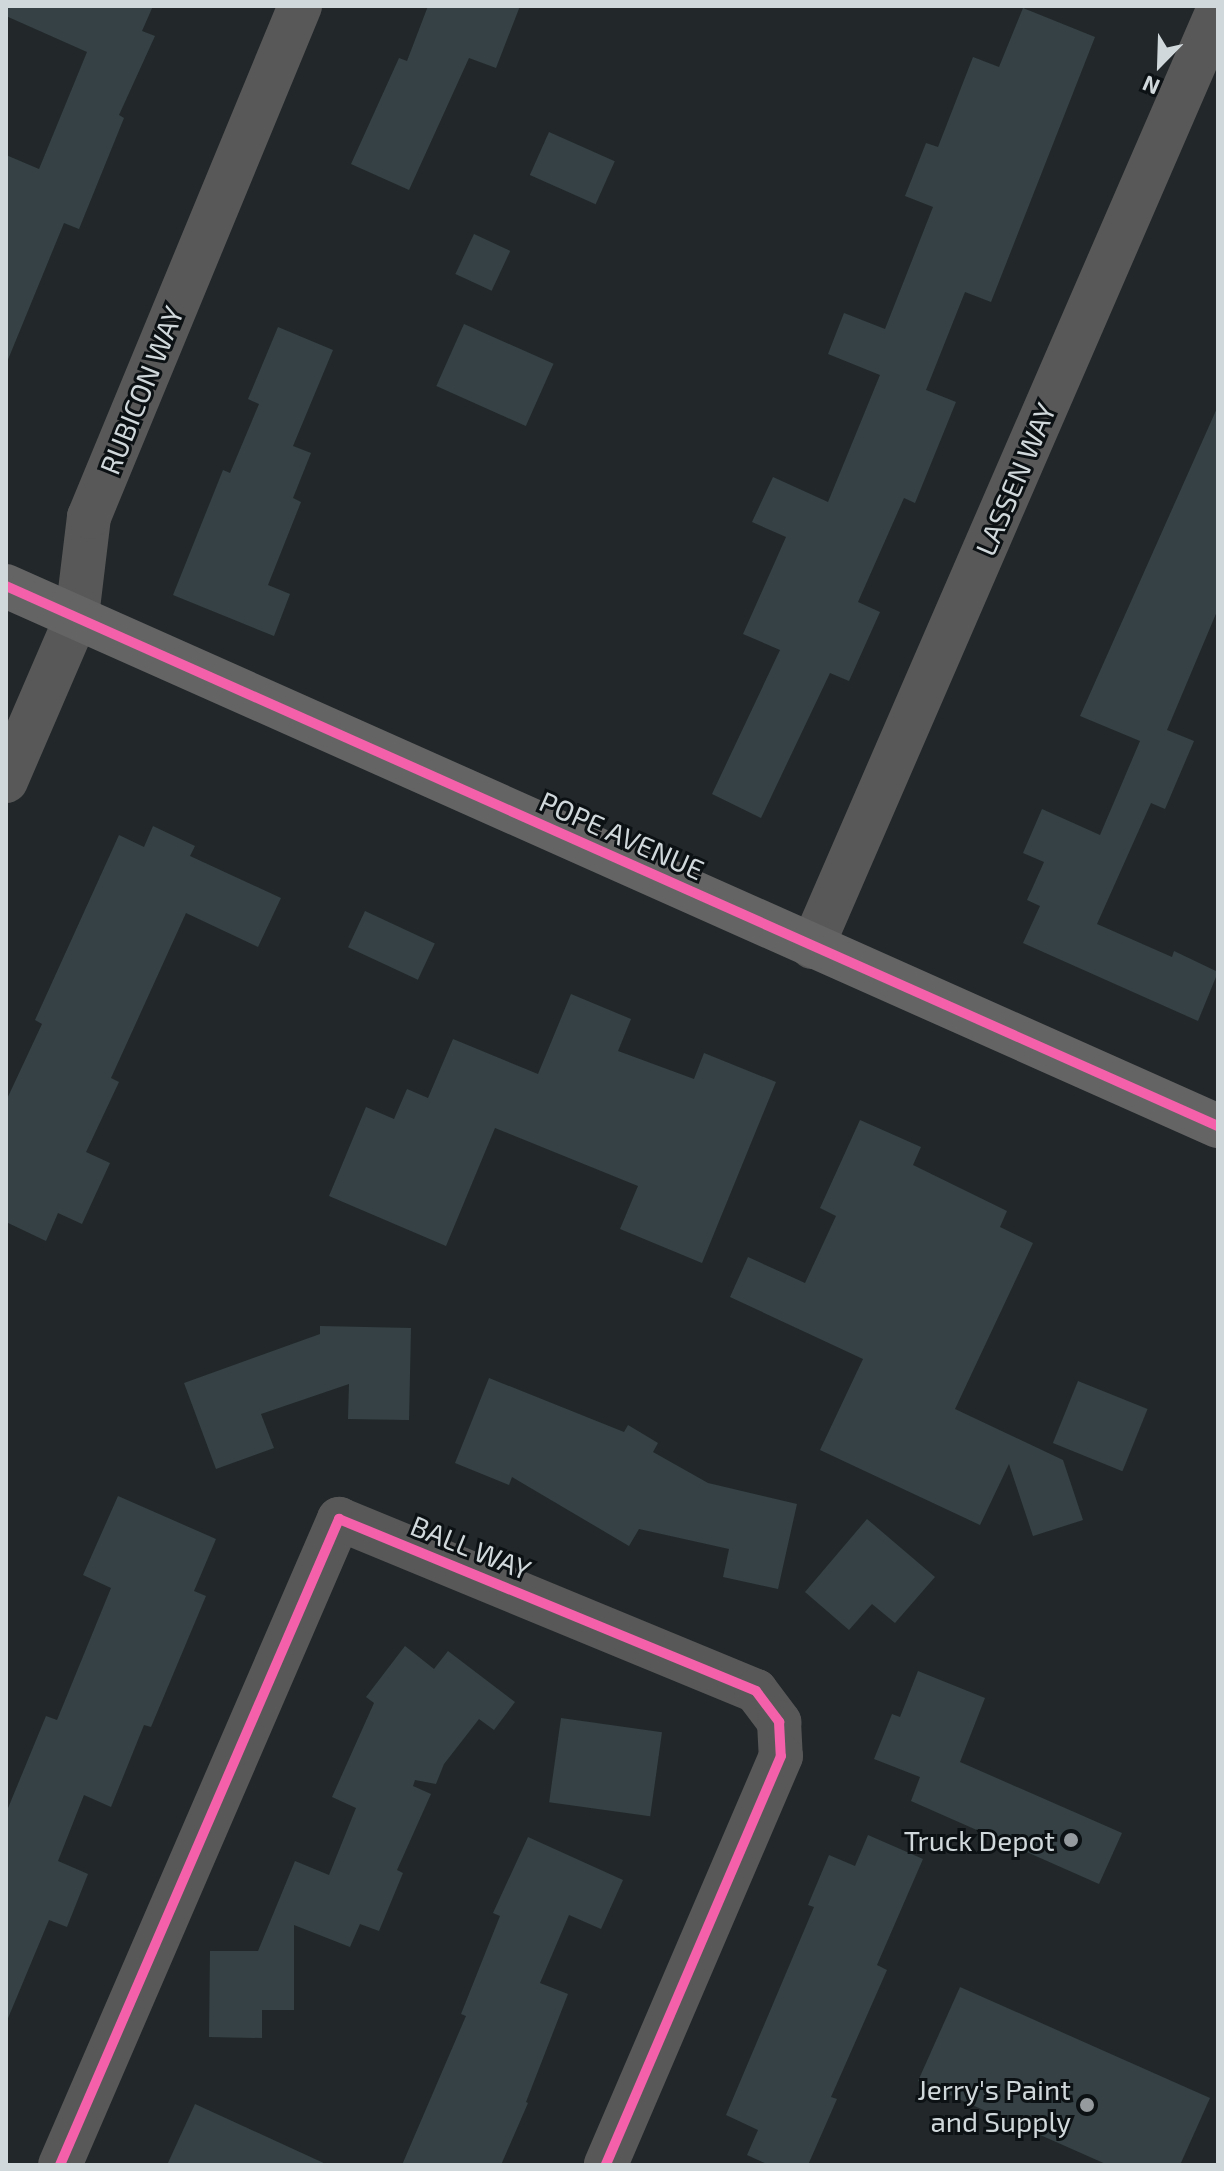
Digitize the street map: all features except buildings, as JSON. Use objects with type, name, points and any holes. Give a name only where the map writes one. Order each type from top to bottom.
[{"type":"street","name":"RUBICON WAY","points":[[6,781],[77,616],[89,517],[300,6]]},
{"type":"street","name":"LASSEN WAY","points":[[812,947],[1218,10]]},
{"type":"street","name":"POPE AVENUE","points":[[6,586],[1218,1126]]},
{"type":"street","name":"BALL WAY","points":[[60,2165],[339,1519],[756,1691],[779,1722],[781,1756],[606,2165]]},
{"type":"cycle path","points":[[6,586],[1218,1126]]},
{"type":"cycle path","points":[[60,2165],[339,1519],[756,1691],[779,1722],[781,1756],[606,2165]]},
{"type":"place","name":"Truck Depot","points":[[1071,1840]]},
{"type":"place","name":"Jerry's Paint and Supply","points":[[1087,2105]]}]
